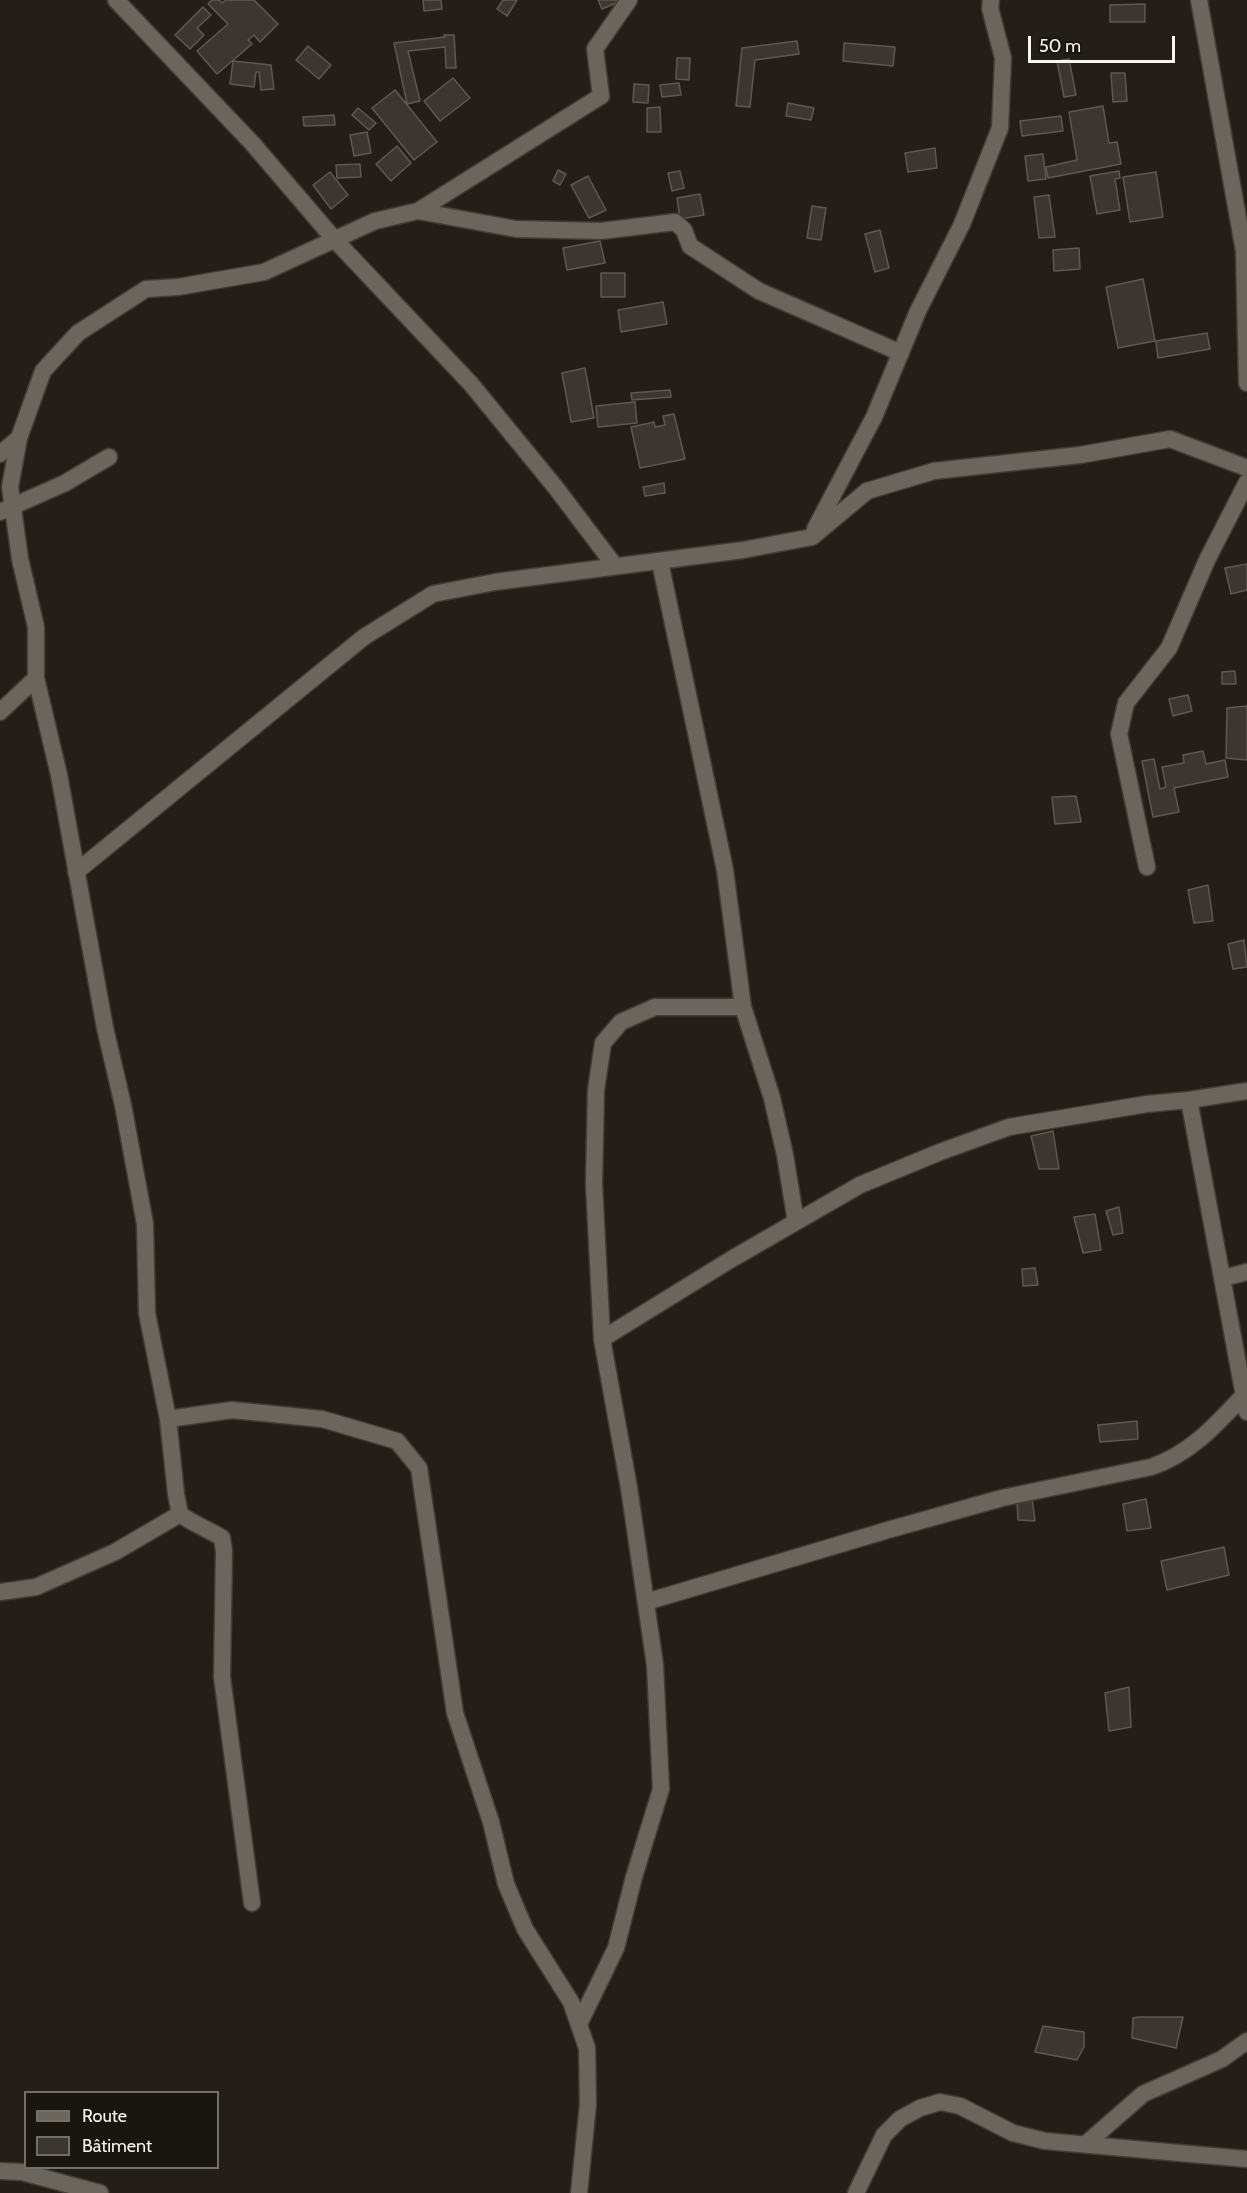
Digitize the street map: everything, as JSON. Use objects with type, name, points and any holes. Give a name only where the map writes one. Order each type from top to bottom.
[{"type":"street","points":[[116,0],[252,142],[334,240],[471,384],[556,488],[615,566]]},
{"type":"street","points":[[252,1903],[222,1677],[224,1551],[222,1538],[211,1530],[192,1523],[180,1514],[176,1494],[168,1419],[147,1313],[146,1224],[123,1105],[105,1028],[58,775],[36,678],[36,627],[6,509],[19,438],[43,371],[78,333],[146,289],[178,287],[264,273],[375,221],[418,211],[601,96],[595,49],[629,0]]},
{"type":"street","points":[[812,537],[874,417],[918,311],[962,224],[1000,128],[1003,58],[990,8],[991,0]]},
{"type":"street","points":[[1199,0],[1244,251],[1247,383]]},
{"type":"street","points":[[418,211],[516,229],[601,231],[675,222],[684,230],[690,246],[759,291],[901,353]]},
{"type":"street","points":[[0,454],[19,438]]},
{"type":"street","points":[[76,872],[364,637],[433,594],[495,582],[660,562],[812,537],[867,491],[934,471],[1080,455],[1170,439],[1247,468]]},
{"type":"street","points":[[6,509],[65,483],[109,457]]},
{"type":"street","points":[[1147,867],[1119,734],[1126,703],[1169,648],[1207,560],[1247,482]]},
{"type":"street","points":[[660,562],[725,870],[743,1007],[772,1098],[785,1155],[796,1222]]},
{"type":"street","points":[[0,712],[36,678]]},
{"type":"street","points":[[579,2024],[616,1948],[634,1877],[661,1789],[655,1665],[629,1488],[602,1339],[594,1184],[596,1090],[603,1043],[621,1022],[655,1007],[743,1007]]},
{"type":"street","points":[[602,1339],[730,1260],[860,1185],[940,1152],[1009,1127],[1147,1104],[1247,1091]]},
{"type":"street","points":[[646,1602],[1002,1498],[1170,1461],[1203,1439],[1246,1404],[1189,1100]]},
{"type":"street","points":[[1224,1278],[1247,1272]]},
{"type":"street","points":[[168,1419],[232,1410],[322,1419],[397,1441],[419,1468],[455,1713],[491,1822],[506,1884],[525,1929],[571,2001],[587,2048],[588,2104],[579,2193]]},
{"type":"street","points":[[0,1592],[36,1587],[115,1552],[180,1514]]},
{"type":"street","points":[[1088,2143],[1143,2094],[1222,2059],[1247,2041]]},
{"type":"street","points":[[856,2193],[884,2135],[900,2119],[920,2108],[940,2102],[960,2106],[983,2120],[1013,2133],[1045,2140],[1247,2159]]},
{"type":"street","points":[[0,2171],[22,2172],[100,2193]]},
{"type":"building","points":[[212,0],[219,0],[222,3],[226,0],[254,0],[278,24],[260,42],[254,35],[248,40],[252,44],[217,74],[197,51],[228,24],[208,4]]},
{"type":"building","points":[[423,0],[441,0],[442,9],[424,11]]},
{"type":"building","points":[[503,0],[517,0],[507,16],[497,9]]},
{"type":"building","points":[[598,0],[623,0],[602,9]]},
{"type":"building","points":[[1145,4],[1145,22],[1110,22],[1110,5]]},
{"type":"building","points":[[203,7],[211,15],[197,28],[204,35],[190,49],[175,35]]},
{"type":"building","points":[[444,35],[454,35],[456,68],[446,68],[445,47],[408,51],[420,101],[407,104],[394,43],[445,37]]},
{"type":"building","points":[[797,41],[799,54],[755,60],[750,107],[736,106],[742,48]]},
{"type":"building","points":[[844,43],[895,47],[893,66],[843,61]]},
{"type":"building","points":[[308,46],[331,65],[319,79],[296,60]]},
{"type":"building","points":[[677,58],[690,58],[689,80],[676,79]]},
{"type":"building","points":[[1069,59],[1076,95],[1064,97],[1057,61]]},
{"type":"building","points":[[233,61],[271,65],[274,89],[261,90],[259,72],[256,72],[254,87],[230,84]]},
{"type":"building","points":[[1111,73],[1125,73],[1127,101],[1113,102]]},
{"type":"building","points":[[453,78],[470,98],[440,121],[424,101]]},
{"type":"building","points":[[679,83],[681,95],[662,97],[660,85]]},
{"type":"building","points":[[634,84],[649,85],[648,103],[633,102]]},
{"type":"building","points":[[395,90],[437,142],[414,160],[372,108]]},
{"type":"building","points":[[788,103],[814,108],[811,120],[786,116]]},
{"type":"building","points":[[1103,106],[1109,143],[1117,142],[1121,164],[1048,178],[1046,167],[1077,160],[1069,112]]},
{"type":"building","points":[[660,107],[661,132],[647,132],[647,108]]},
{"type":"building","points":[[358,108],[376,123],[369,130],[352,115]]},
{"type":"building","points":[[334,115],[335,125],[304,126],[303,117]]},
{"type":"building","points":[[1061,116],[1063,131],[1022,136],[1020,121]]},
{"type":"building","points":[[367,132],[371,153],[354,156],[350,135]]},
{"type":"building","points":[[397,146],[411,163],[391,181],[376,164]]},
{"type":"building","points":[[935,148],[937,168],[908,172],[905,153]]},
{"type":"building","points":[[1043,154],[1046,179],[1028,181],[1025,156]]},
{"type":"building","points":[[360,164],[361,177],[337,178],[336,165]]},
{"type":"building","points":[[558,170],[566,174],[560,185],[553,181]]},
{"type":"building","points":[[680,171],[684,188],[672,191],[668,173]]},
{"type":"building","points":[[1119,171],[1120,178],[1115,179],[1120,210],[1097,214],[1090,176]]},
{"type":"building","points":[[330,172],[348,195],[331,209],[313,185]]},
{"type":"building","points":[[1156,172],[1163,217],[1130,222],[1123,177]]},
{"type":"building","points":[[588,176],[606,210],[589,218],[571,185]]},
{"type":"building","points":[[700,194],[704,215],[680,219],[677,198]]},
{"type":"building","points":[[1049,195],[1055,237],[1039,238],[1034,197]]},
{"type":"building","points":[[812,206],[826,208],[821,240],[807,238]]},
{"type":"building","points":[[880,230],[889,268],[875,272],[865,234]]},
{"type":"building","points":[[600,241],[605,263],[567,270],[563,248]]},
{"type":"building","points":[[1079,248],[1080,269],[1054,271],[1053,250]]},
{"type":"building","points":[[601,273],[625,273],[625,297],[601,297]]},
{"type":"building","points":[[1143,279],[1155,341],[1118,348],[1106,287]]},
{"type":"building","points":[[663,302],[667,324],[621,332],[618,310]]},
{"type":"building","points":[[1207,333],[1210,349],[1158,358],[1156,341]]},
{"type":"building","points":[[585,368],[594,418],[571,422],[562,373]]},
{"type":"building","points":[[670,390],[671,397],[632,400],[631,393]]},
{"type":"building","points":[[635,402],[637,423],[598,427],[596,406]]},
{"type":"building","points":[[674,414],[685,459],[640,468],[631,427],[654,422],[655,427],[665,425],[663,416]]},
{"type":"building","points":[[664,483],[665,493],[645,496],[643,487]]},
{"type":"building","points":[[1247,564],[1247,590],[1231,594],[1225,568]]},
{"type":"building","points":[[1235,671],[1236,684],[1222,684],[1222,672]]},
{"type":"building","points":[[1188,695],[1192,711],[1173,716],[1169,699]]},
{"type":"building","points":[[1247,706],[1247,760],[1226,758],[1227,708]]},
{"type":"building","points":[[1203,751],[1206,764],[1225,760],[1228,777],[1174,788],[1179,812],[1153,817],[1142,761],[1154,759],[1160,789],[1166,787],[1162,767],[1184,763],[1183,755]]},
{"type":"building","points":[[1076,796],[1081,822],[1055,824],[1052,797]]},
{"type":"building","points":[[1208,885],[1213,921],[1194,923],[1188,890]]},
{"type":"building","points":[[1244,940],[1247,967],[1233,969],[1228,944]]},
{"type":"building","points":[[1053,1131],[1059,1169],[1039,1169],[1031,1136]]},
{"type":"building","points":[[1119,1207],[1123,1233],[1113,1235],[1106,1211]]},
{"type":"building","points":[[1095,1214],[1101,1250],[1083,1253],[1074,1217]]},
{"type":"building","points":[[1035,1268],[1038,1285],[1023,1286],[1022,1269]]},
{"type":"building","points":[[1137,1421],[1138,1439],[1100,1442],[1098,1425]]},
{"type":"building","points":[[1032,1498],[1035,1521],[1018,1520],[1017,1500]]},
{"type":"building","points":[[1146,1499],[1151,1528],[1127,1531],[1123,1504]]},
{"type":"building","points":[[1224,1547],[1229,1575],[1167,1590],[1161,1561]]},
{"type":"building","points":[[1129,1687],[1131,1727],[1109,1731],[1105,1693]]},
{"type":"building","points":[[1183,2017],[1176,2048],[1132,2038],[1133,2018]]},
{"type":"building","points":[[1043,2026],[1084,2032],[1084,2047],[1077,2060],[1035,2052]]}]
